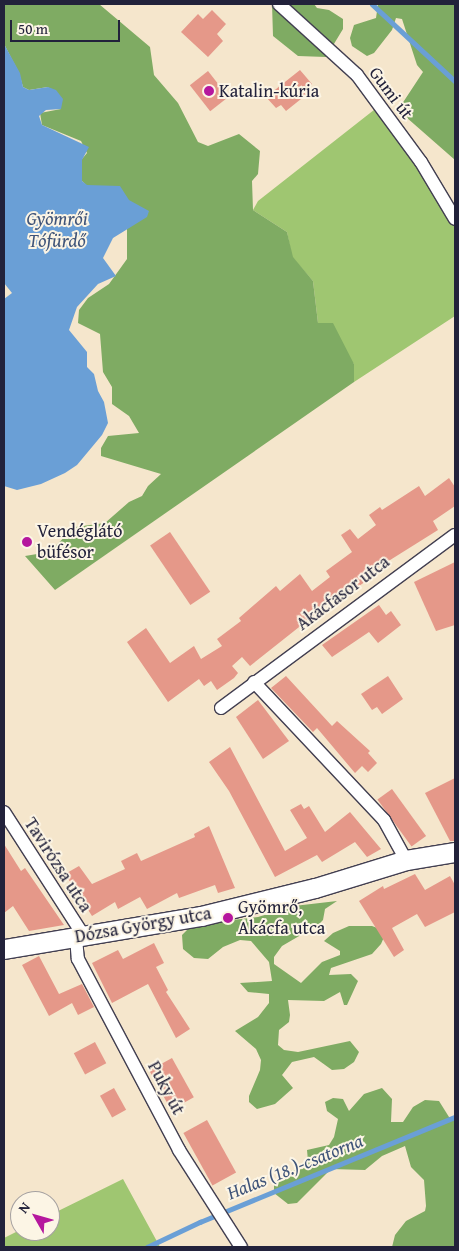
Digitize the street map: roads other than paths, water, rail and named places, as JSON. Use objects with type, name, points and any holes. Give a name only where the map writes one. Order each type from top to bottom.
[{"type":"main road","name":"Dózsa György utca","points":[[4,949],[200,916],[315,888],[406,860],[455,852]]},
{"type":"street","name":"Gumi út","points":[[279,4],[357,75],[421,162],[455,219]]},
{"type":"street","name":"Akácfasor utca","points":[[221,708],[455,534]]},
{"type":"street","points":[[254,682],[384,820],[406,860]]},
{"type":"street","name":"Tavirózsa utca","points":[[4,812],[80,937]]},
{"type":"street","name":"Puky út","points":[[80,937],[78,959],[179,1150],[241,1247]]},
{"type":"water","name":"Gyömrői Tófürdő","points":[[4,44],[20,73],[23,87],[29,90],[48,87],[56,90],[63,99],[61,109],[46,110],[39,116],[42,125],[89,147],[82,160],[82,181],[87,185],[120,186],[129,200],[149,211],[147,217],[113,238],[103,258],[116,276],[98,284],[77,307],[69,330],[87,352],[87,367],[94,374],[98,391],[104,402],[108,423],[102,435],[77,465],[41,484],[17,490],[4,486],[4,299],[12,293],[4,283]]},
{"type":"waterway","points":[[372,4],[455,81]]},
{"type":"waterway","name":"Halas (18.)-csatorna","points":[[147,1247],[200,1222],[455,1117]]},
{"type":"place","name":"Katalin-kúria","points":[[209,91]]},
{"type":"place","name":"Vendéglátó büfésor","points":[[27,542]]},
{"type":"place","name":"Gyömrő, Akácfa utca","points":[[228,918]]}]
